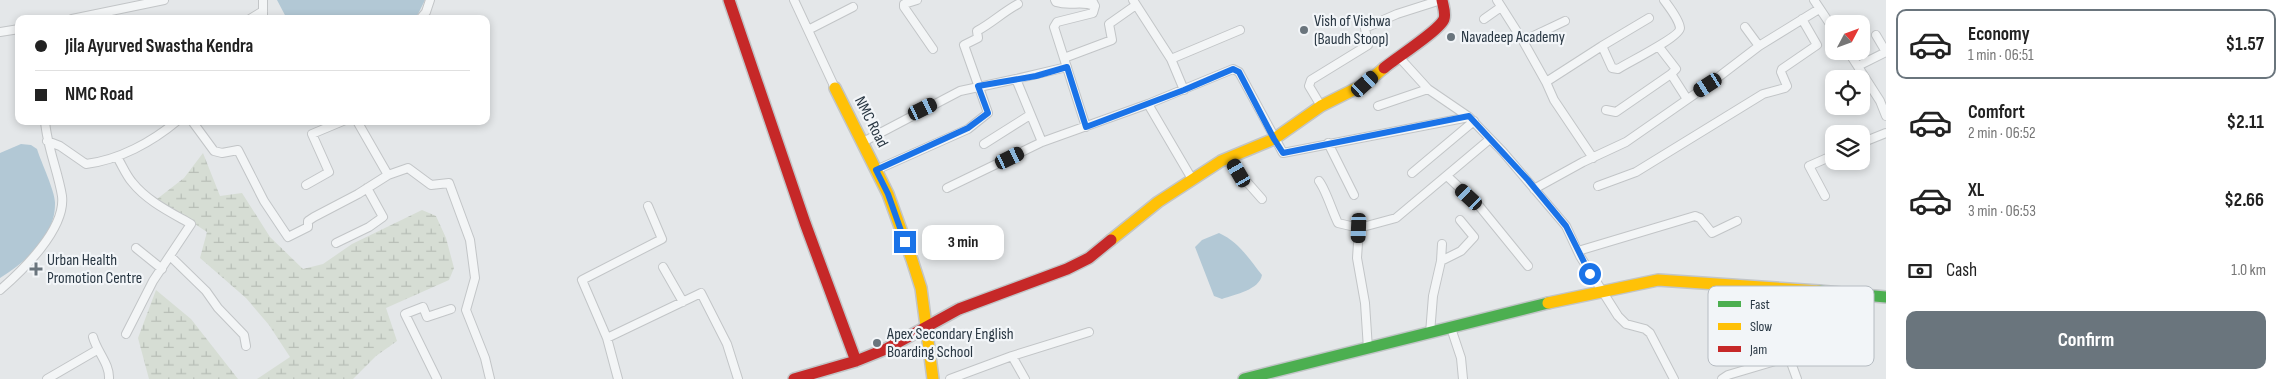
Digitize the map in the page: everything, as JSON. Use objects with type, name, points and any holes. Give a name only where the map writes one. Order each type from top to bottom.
[{"type":"street","points":[[91,15],[164,0]]},
{"type":"street","points":[[263,0],[263,15]]},
{"type":"street","points":[[423,15],[430,0]]},
{"type":"street","points":[[729,0],[804,223],[856,361]]},
{"type":"street","name":"NMC Road","points":[[795,0],[835,88],[888,194],[921,288],[933,379]]},
{"type":"street","points":[[917,0],[904,4],[904,7],[934,49]]},
{"type":"street","points":[[1055,0],[1067,5],[1084,1],[1094,3],[1093,13],[1055,24],[1086,127]]},
{"type":"street","points":[[794,379],[856,361],[886,349],[959,309],[1067,269],[1089,258],[1158,202],[1192,179],[1230,157],[1274,139],[1321,106],[1365,84],[1398,56],[1436,29],[1444,20],[1446,12],[1442,0],[1389,17],[1365,28],[1368,45],[1311,80],[1309,86],[1321,106]]},
{"type":"street","points":[[1602,46],[1612,68],[1618,69],[1659,47],[1678,33],[1680,28],[1664,0]]},
{"type":"street","points":[[1814,0],[1825,17]]},
{"type":"street","points":[[1064,58],[1112,40],[1109,24],[1135,3],[1171,59],[1184,90]]},
{"type":"street","points":[[876,170],[968,128],[988,113],[964,44],[978,38],[977,31],[991,24],[998,15],[1018,4]]},
{"type":"street","points":[[1484,19],[1499,4],[1523,41],[1554,100],[1593,158]]},
{"type":"street","points":[[808,30],[852,7]]},
{"type":"street","points":[[1534,189],[1626,142],[1759,46],[1819,9]]},
{"type":"street","points":[[1546,82],[1649,18]]},
{"type":"street","points":[[1598,186],[1636,172],[1763,94],[1785,88],[1787,86],[1781,72],[1782,69],[1817,45],[1802,19]]},
{"type":"street","points":[[1523,41],[1564,21]]},
{"type":"street","points":[[1745,28],[1759,46]]},
{"type":"street","points":[[0,32],[15,30]]},
{"type":"street","points":[[1171,59],[1240,30]]},
{"type":"street","points":[[1858,66],[1886,52],[1876,35]]},
{"type":"street","points":[[1606,110],[1616,112],[1626,107],[1676,69],[1659,47]]},
{"type":"street","points":[[1398,56],[1428,89],[1471,119],[1566,226],[1578,252],[1618,316],[1626,324],[1645,329],[1650,333],[1674,379]]},
{"type":"street","points":[[1854,60],[1883,100],[1886,116]]},
{"type":"street","points":[[863,142],[960,91],[1067,67]]},
{"type":"street","points":[[948,188],[1042,142],[1148,104],[1236,69],[1283,153],[1328,143],[1471,119]]},
{"type":"street","points":[[1671,74],[1687,99]]},
{"type":"street","points":[[1016,79],[1042,142]]},
{"type":"street","points":[[1378,106],[1428,89]]},
{"type":"street","points":[[1148,104],[1192,179]]},
{"type":"street","points":[[984,144],[1030,115]]},
{"type":"street","points":[[1412,173],[1471,119]]},
{"type":"street","points":[[0,290],[35,256],[48,238],[59,215],[62,198],[47,141],[45,125]]},
{"type":"street","points":[[47,141],[60,146],[86,164],[117,158],[172,125]]},
{"type":"street","points":[[195,125],[214,151],[222,153],[238,150],[264,201],[288,237],[308,227],[308,221],[314,217],[388,175],[408,168],[431,185],[449,184],[470,240],[475,278],[466,310],[485,358],[490,379]]},
{"type":"street","points":[[306,185],[329,172],[312,134],[333,125]]},
{"type":"street","points":[[359,125],[388,175]]},
{"type":"street","points":[[1870,139],[1886,132]]},
{"type":"street","points":[[1319,181],[1323,186],[1328,204],[1338,223],[1359,228],[1396,218],[1490,139]]},
{"type":"street","points":[[1328,143],[1354,195]]},
{"type":"street","points":[[1230,157],[1239,173],[1262,199]]},
{"type":"street","points":[[117,158],[132,182],[141,191],[158,205],[190,224],[137,309],[126,334]]},
{"type":"street","points":[[1825,159],[1809,166],[1825,196]]},
{"type":"street","points":[[1447,176],[1480,207],[1528,266]]},
{"type":"street","points":[[336,243],[369,227],[383,217],[367,188]]},
{"type":"street","points":[[618,379],[606,338],[582,280],[662,239],[648,206]]},
{"type":"street","points":[[1578,252],[1695,216],[1700,218],[1712,233],[1737,221]]},
{"type":"street","points":[[1441,261],[1461,251],[1474,237],[1460,220]]},
{"type":"street","points":[[1359,228],[1357,258],[1366,303],[1368,349]]},
{"type":"street","points":[[1430,333],[1432,296],[1441,261],[1442,244]]},
{"type":"street","points":[[136,248],[162,269]]},
{"type":"street","points":[[170,256],[206,291],[218,308],[244,335],[246,346]]},
{"type":"street","points":[[663,267],[683,302]]},
{"type":"street","points":[[1244,379],[1600,290],[1658,280],[1753,286]]},
{"type":"street","points":[[606,338],[701,293],[727,344],[738,379]]},
{"type":"street","points":[[436,379],[405,314],[423,307],[427,317],[451,308]]},
{"type":"street","points":[[1451,328],[1461,358],[1463,379]]},
{"type":"street","points":[[950,379],[1012,356],[1089,332]]},
{"type":"street","points":[[93,337],[97,350],[109,371],[109,379]]},
{"type":"street","points":[[47,379],[97,350]]},
{"type":"street","points":[[1012,356],[1025,379]]},
{"type":"street","points":[[1722,379],[1728,375],[1758,366]]},
{"type":"street","points":[[1792,366],[1797,379]]},
{"type":"green space","points":[[203,153],[220,196],[242,193],[270,237],[303,269],[323,264],[352,244],[422,210],[436,216],[446,238],[454,268],[449,280],[386,308],[397,341],[376,356],[353,379],[257,379],[290,357],[269,325],[246,298],[200,258],[207,232],[157,199],[184,178]]},
{"type":"green space","points":[[156,290],[191,319],[238,379],[149,379],[138,338]]},
{"type":"water","points":[[277,0],[425,0],[417,15],[285,15]]},
{"type":"water","points":[[21,144],[31,145],[37,149],[55,199],[54,216],[44,238],[37,247],[20,264],[0,278],[0,153]]},
{"type":"water","points":[[1219,233],[1238,246],[1262,275],[1252,288],[1222,299],[1214,296],[1195,247],[1202,240]]},
{"type":"traffic: fast","points":[[1874,296],[1886,297]]},
{"type":"traffic: fast","points":[[1244,379],[1548,303]]},
{"type":"traffic: slow","points":[[1111,240],[1158,202],[1221,161],[1274,139],[1321,106],[1365,84],[1384,68]]},
{"type":"traffic: slow","points":[[835,88],[888,194],[912,260],[921,288],[933,379]]},
{"type":"traffic: slow","points":[[1548,303],[1658,280],[1746,286]]},
{"type":"traffic: jam","points":[[729,0],[805,223],[856,361]]},
{"type":"traffic: jam","points":[[1384,68],[1441,24],[1445,14],[1442,0]]},
{"type":"traffic: jam","points":[[794,379],[856,361],[886,349],[959,309],[1067,269],[1089,258],[1111,240]]},
{"type":"place","name":"Vish of Vishwa (Baudh Stoop)","points":[[1304,30]]},
{"type":"place","name":"Navadeep Academy","points":[[1451,37]]},
{"type":"place","name":"Urban Health Promotion Centre","points":[[36,269]]},
{"type":"place","name":"Apex Secondary English Boarding School","points":[[877,343]]},
{"type":"route","points":[[905,242],[888,194],[876,170],[968,128],[988,113],[978,86],[1036,76],[1067,67],[1086,127],[1184,90],[1233,69],[1238,70],[1283,153],[1469,116],[1528,180],[1566,226],[1590,274]]}]
